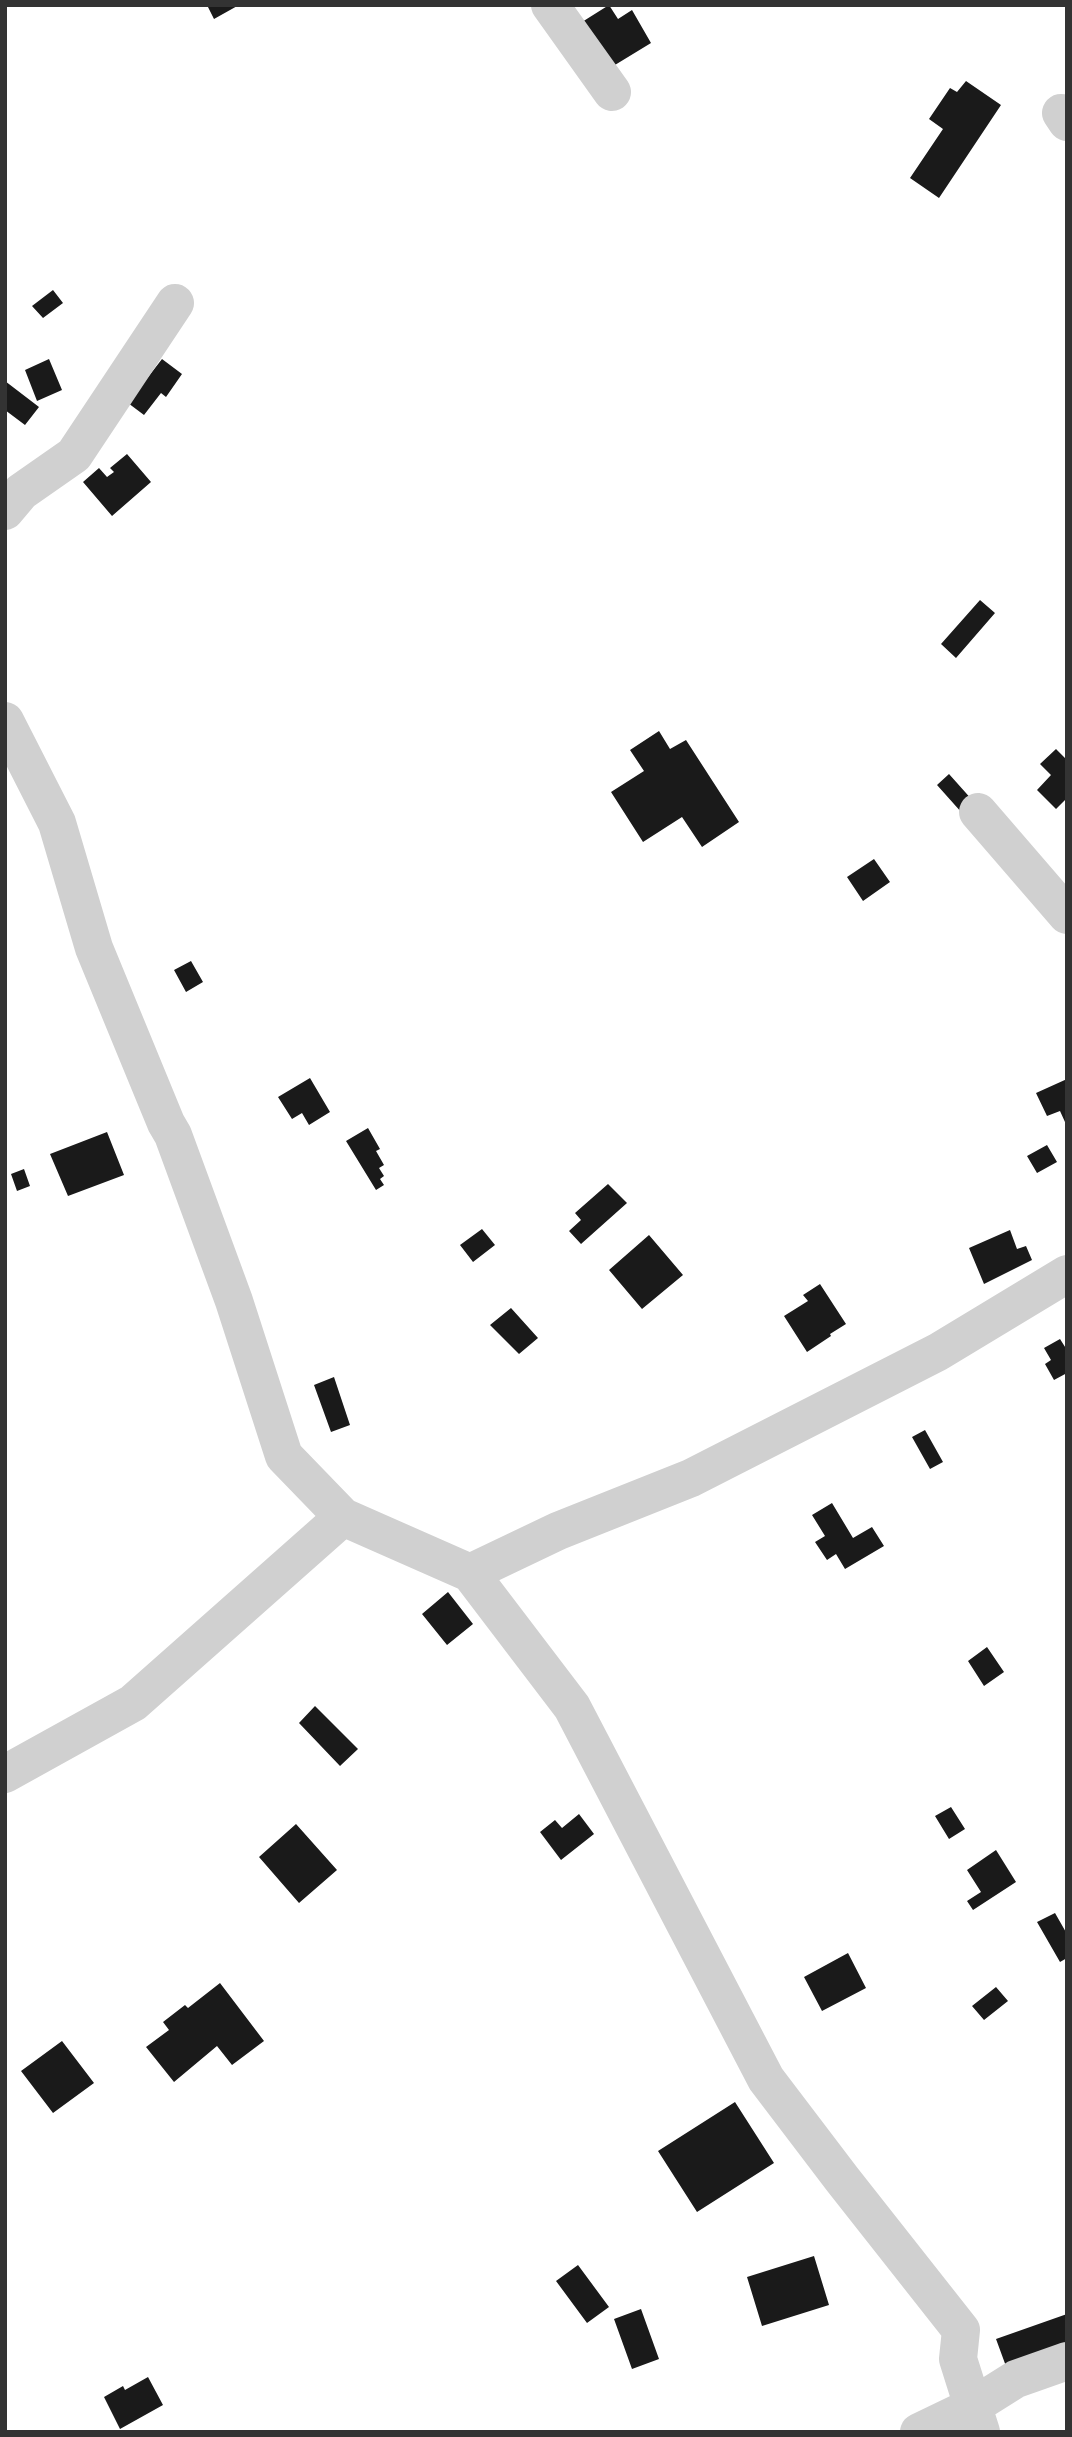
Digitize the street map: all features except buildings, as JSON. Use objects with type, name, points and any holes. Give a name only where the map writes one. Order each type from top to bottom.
[{"type":"street","points":[[550,5],[612,92]]},
{"type":"street","points":[[5,510],[21,492],[74,455],[175,303]]},
{"type":"street","points":[[5,721],[57,823],[94,948],[173,1135],[234,1301],[284,1456],[343,1517],[470,1573],[572,1707],[766,2079],[961,2330],[958,2359],[977,2419]]},
{"type":"street","points":[[978,812],[1067,915]]},
{"type":"street","points":[[470,1573],[558,1531],[691,1478],[938,1352],[1067,1274]]},
{"type":"street","points":[[5,1774],[133,1703],[343,1517]]},
{"type":"street","points":[[919,2432],[977,2419],[1017,2379],[1067,2361]]}]
